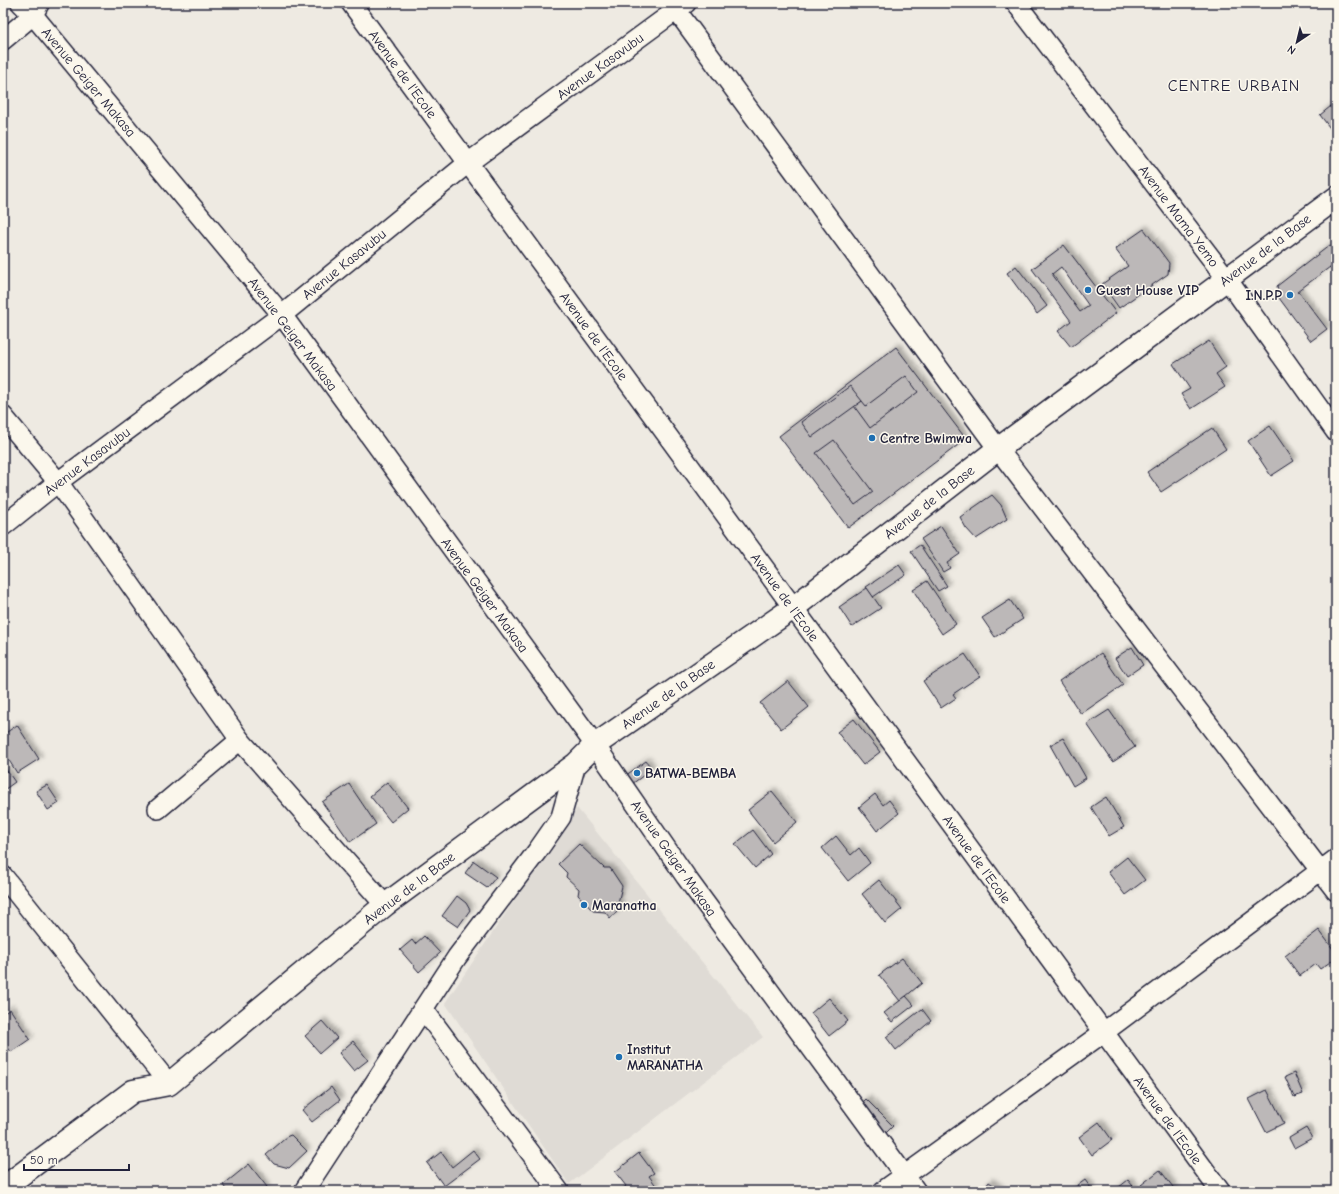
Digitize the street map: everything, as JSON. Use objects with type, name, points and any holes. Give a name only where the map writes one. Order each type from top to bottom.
[{"type":"main road","name":"Avenue de la Base","points":[[3,1188],[132,1091],[168,1084],[385,905],[576,764],[595,745],[792,608],[998,449],[1336,198]]},
{"type":"street","name":"Avenue de l'Ecole","points":[[351,3],[792,608],[1220,1191]]},
{"type":"street","name":"Avenue Mama Yemo","points":[[1016,3],[1227,279],[1336,432]]},
{"type":"street","name":"Avenue Kasavubu","points":[[3,526],[58,482],[282,315],[468,163],[678,5]]},
{"type":"street","points":[[678,5],[998,449],[1336,891]]},
{"type":"street","points":[[3,40],[31,7]]},
{"type":"street","name":"Avenue Geiger Makasa","points":[[31,7],[282,315],[595,745],[686,877],[916,1191]]},
{"type":"street","points":[[3,416],[58,482],[240,740],[385,905]]},
{"type":"street","points":[[158,809],[240,740]]},
{"type":"street","points":[[304,1191],[457,958],[561,817],[576,764]]},
{"type":"street","points":[[883,1191],[1104,1032],[1336,859]]},
{"type":"street","points":[[3,876],[168,1084]]},
{"type":"street","points":[[424,1010],[559,1191]]},
{"type":"shaded area","name":"Maranatha","points":[[577,808],[763,1037],[569,1184],[445,1003]]},
{"type":"building","points":[[1336,86],[1336,95],[1331,90]]},
{"type":"building","points":[[1336,102],[1336,136],[1320,115]]},
{"type":"building","points":[[1144,229],[1169,263],[1168,274],[1119,308],[1102,284],[1128,266],[1115,249]]},
{"type":"building","name":"Guest House VIP","points":[[1064,245],[1116,313],[1071,347],[1058,331],[1071,321],[1032,269]],"holes":[[[1061,267],[1089,306],[1080,312],[1052,274]]]},
{"type":"building","name":"I.N.P.P","points":[[1330,245],[1336,253],[1336,275],[1330,267],[1298,291],[1327,329],[1311,341],[1279,298],[1277,286]]},
{"type":"building","points":[[1016,266],[1047,306],[1037,314],[1007,273]]},
{"type":"building","points":[[1209,341],[1226,367],[1216,374],[1225,387],[1191,409],[1181,394],[1190,389],[1173,364]]},
{"type":"building","name":"Centre Bwimwa","points":[[896,347],[966,439],[848,528],[779,436]]},
{"type":"building","points":[[906,376],[918,392],[870,428],[854,406],[862,401],[866,406]]},
{"type":"building","points":[[850,386],[862,401],[812,437],[801,422]]},
{"type":"building","points":[[1270,426],[1294,461],[1271,476],[1248,441]]},
{"type":"building","points":[[1212,428],[1226,449],[1161,492],[1147,472]]},
{"type":"building","points":[[834,440],[873,492],[855,505],[816,453]]},
{"type":"building","points":[[992,495],[1001,505],[1007,519],[976,539],[966,528],[960,517]]},
{"type":"building","points":[[941,526],[960,554],[947,563],[950,568],[943,572],[921,539]]},
{"type":"building","points":[[920,545],[947,586],[938,591],[911,551]]},
{"type":"building","points":[[899,565],[906,575],[873,597],[866,587]]},
{"type":"building","points":[[927,581],[956,624],[942,634],[913,590]]},
{"type":"building","points":[[867,588],[881,608],[852,627],[839,607]]},
{"type":"building","points":[[1010,600],[1023,619],[995,637],[982,618]]},
{"type":"building","points":[[1132,647],[1143,665],[1127,676],[1115,658]]},
{"type":"building","points":[[1101,653],[1123,685],[1081,714],[1059,681]]},
{"type":"building","points":[[965,654],[980,676],[953,694],[956,698],[941,708],[923,681]]},
{"type":"building","points":[[788,681],[809,707],[781,729],[760,703]]},
{"type":"building","points":[[1109,710],[1135,747],[1113,762],[1087,724]]},
{"type":"building","points":[[854,719],[880,752],[863,765],[837,732]]},
{"type":"building","points":[[17,725],[39,759],[17,773],[3,751],[3,735]]},
{"type":"building","points":[[1063,738],[1086,778],[1073,786],[1050,745]]},
{"type":"building","name":"BATWA-BEMBA","points":[[646,761],[652,769],[628,787],[622,778]]},
{"type":"building","points":[[5,768],[15,782],[4,790],[3,769]]},
{"type":"building","points":[[387,782],[408,808],[391,822],[370,796]]},
{"type":"building","points":[[349,784],[376,824],[350,842],[322,802]]},
{"type":"building","points":[[47,785],[59,803],[48,810],[36,791]]},
{"type":"building","points":[[772,791],[797,822],[773,842],[748,810]]},
{"type":"building","points":[[875,794],[883,805],[889,800],[899,813],[877,831],[859,807]]},
{"type":"building","points":[[1106,797],[1124,827],[1109,836],[1091,807]]},
{"type":"building","points":[[753,830],[771,854],[755,868],[735,844]]},
{"type":"building","points":[[836,836],[851,855],[859,848],[870,863],[848,881],[822,848]]},
{"type":"building","points":[[579,844],[604,868],[610,868],[622,886],[618,903],[622,908],[610,918],[605,912],[593,911],[578,895],[579,889],[566,877],[567,873],[558,864]]},
{"type":"building","points":[[1127,857],[1145,880],[1125,895],[1108,872]]},
{"type":"building","points":[[474,861],[496,877],[487,888],[465,873]]},
{"type":"building","points":[[879,880],[902,909],[885,923],[862,894]]},
{"type":"building","points":[[457,896],[466,903],[470,910],[458,927],[442,916]]},
{"type":"building","points":[[1319,930],[1336,953],[1336,958],[1320,969],[1316,964],[1300,976],[1285,956]]},
{"type":"building","points":[[424,936],[440,953],[419,972],[400,950],[412,940],[415,944]]},
{"type":"building","points":[[902,958],[922,983],[900,1001],[879,975]]},
{"type":"building","points":[[906,996],[914,1005],[892,1022],[884,1013]]},
{"type":"building","points":[[829,998],[848,1021],[829,1036],[811,1013]]},
{"type":"building","points":[[10,1009],[30,1039],[11,1052],[3,1039],[3,1014]]},
{"type":"building","points":[[922,1009],[931,1021],[896,1050],[886,1037]]},
{"type":"building","points":[[322,1021],[337,1038],[320,1053],[305,1036]]},
{"type":"building","points":[[353,1041],[368,1060],[354,1071],[339,1053]]},
{"type":"building","points":[[1294,1073],[1303,1094],[1294,1097],[1285,1077]]},
{"type":"building","points":[[331,1087],[340,1100],[312,1122],[302,1110]]},
{"type":"building","points":[[1267,1090],[1284,1123],[1266,1132],[1249,1099]]},
{"type":"building","points":[[866,1099],[893,1126],[885,1134],[858,1107]]},
{"type":"building","points":[[1099,1122],[1112,1140],[1092,1155],[1079,1137]]},
{"type":"building","points":[[1306,1128],[1312,1138],[1294,1148],[1289,1138]]},
{"type":"building","points":[[291,1135],[307,1151],[289,1168],[274,1164],[266,1155]]},
{"type":"building","points":[[473,1150],[480,1159],[444,1186],[427,1163],[441,1152],[452,1167]]},
{"type":"building","points":[[639,1153],[654,1173],[649,1176],[657,1187],[651,1191],[620,1191],[626,1186],[615,1172]]},
{"type":"building","points":[[249,1164],[267,1187],[262,1191],[227,1191],[223,1185]]},
{"type":"building","points":[[1160,1170],[1176,1191],[1146,1191],[1141,1185]]},
{"type":"building","points":[[1085,1180],[1093,1191],[1070,1191]]},
{"type":"building","points":[[1128,1180],[1137,1191],[1114,1191]]},
{"type":"building","points":[[989,1182],[1002,1191],[982,1191]]},
{"type":"place","name":"Guest House VIP","points":[[1088,290]]},
{"type":"place","name":"I.N.P.P","points":[[1290,295]]},
{"type":"place","name":"Centre Bwimwa","points":[[872,438]]},
{"type":"place","name":"BATWA-BEMBA","points":[[637,773]]},
{"type":"place","name":"Maranatha","points":[[584,905]]},
{"type":"place","name":"Institut MARANATHA","points":[[619,1057]]},
{"type":"district","name":"CENTRE URBAIN","points":[[1234,85]]}]
